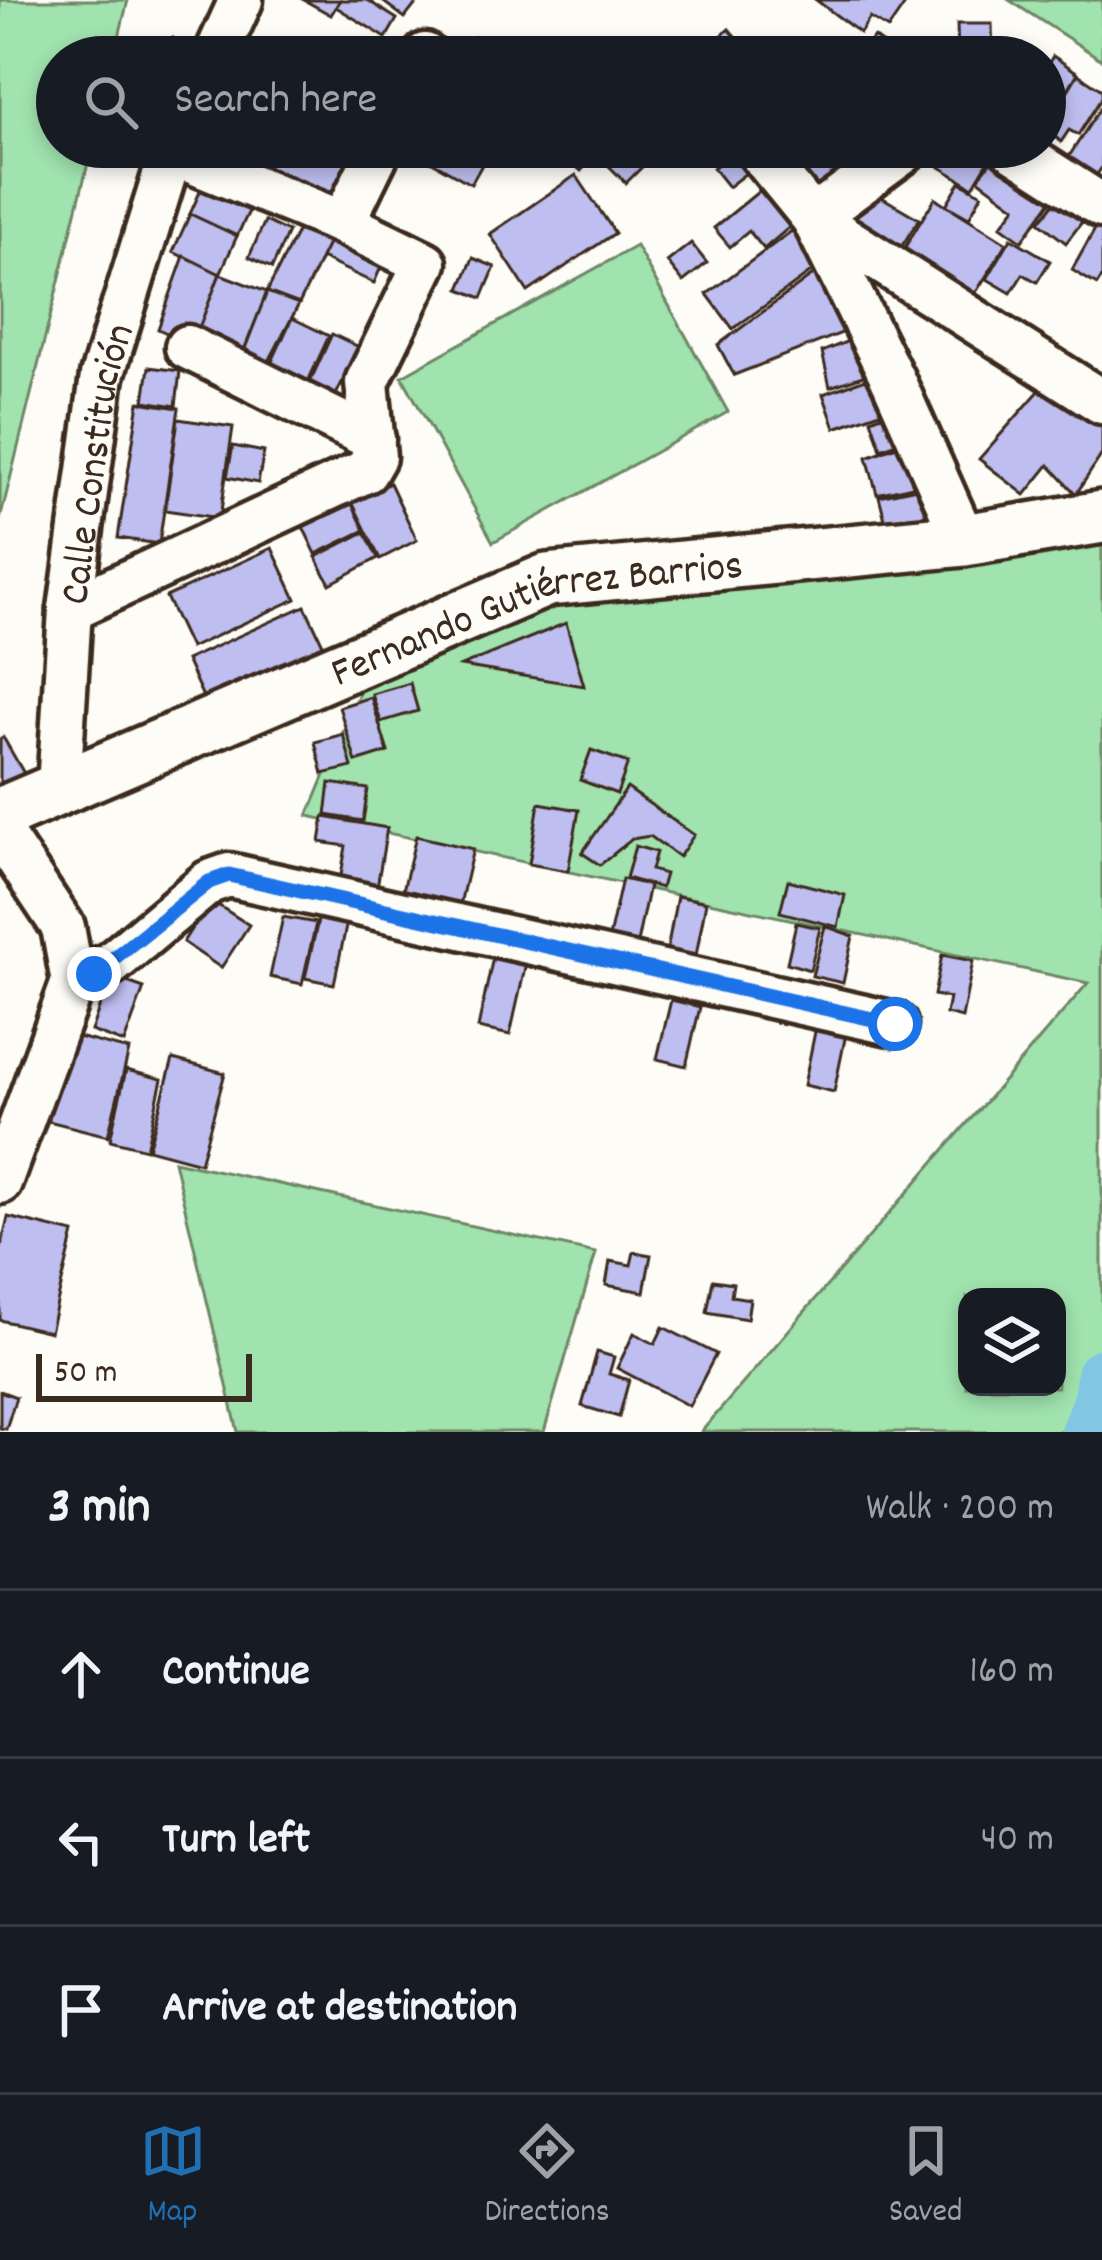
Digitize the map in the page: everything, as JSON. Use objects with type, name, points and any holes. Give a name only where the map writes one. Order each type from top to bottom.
[{"type":"main road","name":"Fernando Gutiérrez Barrios","points":[[0,814],[547,580],[964,540],[1102,518]]},
{"type":"street","points":[[225,36],[241,0]]},
{"type":"street","name":"Calle Constitución","points":[[59,788],[70,609],[102,376],[166,168]]},
{"type":"street","points":[[70,609],[366,471],[374,457],[367,382],[424,263],[214,168]]},
{"type":"street","points":[[343,224],[370,168]]},
{"type":"street","points":[[772,168],[813,218],[893,380],[964,540]]},
{"type":"street","points":[[813,218],[881,168]]},
{"type":"street","points":[[1043,168],[1102,206]]},
{"type":"street","points":[[813,218],[1102,402]]},
{"type":"street","points":[[188,347],[373,439]]},
{"type":"street","points":[[0,832],[63,927],[73,982],[0,1182]]},
{"type":"street","points":[[73,982],[111,964],[209,882],[229,875],[895,1024]]},
{"type":"green space","points":[[0,0],[128,0],[119,36],[36,36],[36,168],[87,168],[0,520]]},
{"type":"green space","points":[[1009,0],[1102,0],[1102,60]]},
{"type":"green space","points":[[636,246],[728,412],[493,542],[402,376]]},
{"type":"green space","points":[[1102,516],[1102,1432],[701,1432],[1088,983],[308,816],[384,633]]},
{"type":"green space","points":[[174,1161],[596,1253],[544,1432],[238,1432]]},
{"type":"building","points":[[304,0],[340,0],[331,15]]},
{"type":"building","points":[[340,0],[367,0],[397,19],[383,36],[336,7]]},
{"type":"building","points":[[381,0],[419,0],[405,18]]},
{"type":"building","points":[[816,0],[908,0],[888,29],[870,18],[860,33]]},
{"type":"building","points":[[957,24],[992,24],[992,36],[957,36]]},
{"type":"building","points":[[1066,65],[1078,73],[1066,92]]},
{"type":"building","points":[[1078,74],[1102,90],[1078,135],[1069,130],[1066,134],[1066,94]]},
{"type":"building","points":[[1102,105],[1102,167],[1096,176],[1068,158]]},
{"type":"building","points":[[258,168],[347,168],[332,202]]},
{"type":"building","points":[[443,168],[480,168],[471,184]]},
{"type":"building","points":[[611,168],[641,168],[626,183]]},
{"type":"building","points":[[713,168],[753,168],[728,187]]},
{"type":"building","points":[[795,168],[845,168],[847,171],[816,195]]},
{"type":"building","points":[[942,168],[984,168],[973,187]]},
{"type":"building","points":[[986,168],[1025,168],[1057,193],[1022,241],[1001,226],[1016,207],[978,179]]},
{"type":"building","points":[[576,175],[615,233],[528,292],[490,234]]},
{"type":"building","points":[[207,176],[255,199],[237,236],[190,214]]},
{"type":"building","points":[[960,182],[982,194],[969,218],[946,205]]},
{"type":"building","points":[[769,183],[798,220],[764,249],[749,231],[730,247],[714,228]]},
{"type":"building","points":[[878,195],[919,219],[898,252],[844,216]]},
{"type":"building","points":[[1059,197],[1085,218],[1066,243],[1039,222]]},
{"type":"building","points":[[935,198],[1007,243],[968,305],[897,260]]},
{"type":"building","points":[[190,214],[237,236],[220,274],[173,252]]},
{"type":"building","points":[[303,220],[333,234],[299,304],[267,292]]},
{"type":"building","points":[[265,221],[288,232],[272,268],[249,257]]},
{"type":"building","points":[[1099,222],[1102,277],[1097,285],[1072,270]]},
{"type":"building","points":[[793,230],[818,267],[733,329],[707,294]]},
{"type":"building","points":[[333,234],[385,258],[374,283],[321,258]]},
{"type":"building","points":[[1011,238],[1050,261],[1037,282],[1023,274],[1011,293],[987,279]]},
{"type":"building","points":[[691,243],[707,263],[683,282],[667,262]]},
{"type":"building","points":[[184,256],[220,274],[194,345],[158,329]]},
{"type":"building","points":[[473,258],[495,267],[482,298],[460,289]]},
{"type":"building","points":[[829,263],[860,326],[734,375],[718,345]]},
{"type":"building","points":[[220,274],[267,292],[242,356],[195,338]]},
{"type":"building","points":[[267,292],[299,304],[265,369],[242,356]]},
{"type":"building","points":[[292,318],[329,336],[306,386],[269,368]]},
{"type":"building","points":[[332,334],[359,347],[336,395],[310,382]]},
{"type":"building","points":[[865,334],[881,370],[830,387],[822,352]]},
{"type":"building","points":[[149,367],[180,371],[176,406],[144,401]]},
{"type":"building","points":[[886,372],[900,405],[835,428],[823,394]]},
{"type":"building","points":[[1047,382],[1102,419],[1102,454],[1076,494],[1049,465],[1025,495],[979,459]]},
{"type":"building","points":[[139,402],[179,408],[159,544],[118,538]]},
{"type":"building","points":[[902,407],[916,436],[881,449],[871,419]]},
{"type":"building","points":[[178,419],[233,427],[220,518],[165,510]]},
{"type":"building","points":[[915,439],[935,481],[877,494],[867,457]]},
{"type":"building","points":[[233,446],[264,452],[258,483],[227,477]]},
{"type":"building","points":[[390,483],[417,540],[380,559],[352,502]]},
{"type":"building","points":[[935,484],[958,535],[891,543],[879,496]]},
{"type":"building","points":[[352,504],[365,530],[316,554],[303,527]]},
{"type":"building","points":[[365,532],[378,558],[330,584],[316,557]]},
{"type":"building","points":[[272,548],[296,599],[190,648],[166,597]]},
{"type":"building","points":[[305,606],[328,655],[209,710],[186,660]]},
{"type":"building","points":[[566,623],[584,686],[461,666]]},
{"type":"building","points":[[410,683],[418,711],[381,722],[372,694]]},
{"type":"building","points":[[371,697],[388,752],[356,762],[339,707]]},
{"type":"building","points":[[343,734],[352,767],[323,774],[315,742]]},
{"type":"building","points":[[3,737],[26,777],[0,791],[0,739]]},
{"type":"building","points":[[591,750],[628,763],[617,794],[580,780]]},
{"type":"building","points":[[330,783],[368,789],[363,821],[326,815]]},
{"type":"building","points":[[627,788],[694,835],[679,857],[650,836],[632,839],[600,865],[582,853]]},
{"type":"building","points":[[539,803],[579,810],[568,871],[529,864]]},
{"type":"building","points":[[324,817],[387,828],[376,893],[339,887],[346,846],[320,842]]},
{"type":"building","points":[[416,836],[473,849],[457,917],[400,903]]},
{"type":"building","points":[[635,846],[656,852],[651,870],[665,874],[661,888],[626,878]]},
{"type":"building","points":[[622,879],[649,885],[636,948],[608,942]]},
{"type":"building","points":[[788,880],[845,895],[838,927],[780,912]]},
{"type":"building","points":[[677,896],[706,902],[695,961],[666,956]]},
{"type":"building","points":[[210,900],[249,925],[221,968],[183,942]]},
{"type":"building","points":[[319,916],[347,922],[334,984],[305,978]]},
{"type":"building","points":[[283,917],[316,923],[302,984],[270,977]]},
{"type":"building","points":[[796,923],[820,928],[810,970],[787,963]]},
{"type":"building","points":[[825,926],[853,936],[843,983],[812,976]]},
{"type":"building","points":[[494,952],[527,959],[510,1035],[478,1028]]},
{"type":"building","points":[[942,955],[973,961],[962,1018],[946,1014],[949,998],[934,995]]},
{"type":"building","points":[[110,976],[144,988],[124,1043],[91,1031]]},
{"type":"building","points":[[671,1000],[700,1007],[686,1066],[657,1059]]},
{"type":"building","points":[[817,1022],[847,1029],[834,1092],[804,1085]]},
{"type":"building","points":[[70,1035],[129,1050],[108,1136],[48,1121]]},
{"type":"building","points":[[173,1059],[225,1073],[200,1163],[148,1149]]},
{"type":"building","points":[[126,1070],[162,1079],[146,1149],[110,1140]]},
{"type":"building","points":[[8,1217],[74,1233],[50,1332],[0,1320],[0,1251]]},
{"type":"building","points":[[634,1252],[651,1255],[644,1292],[606,1285],[610,1261],[631,1265]]},
{"type":"building","points":[[713,1280],[733,1283],[731,1296],[750,1299],[747,1319],[707,1312]]},
{"type":"building","points":[[663,1327],[716,1354],[689,1406],[617,1368],[634,1333],[655,1344]]},
{"type":"building","points":[[597,1352],[614,1357],[609,1374],[629,1380],[619,1417],[582,1406]]},
{"type":"building","points":[[0,1391],[16,1397],[6,1429],[0,1428]]},
{"type":"waterway","points":[[1086,1432],[1098,1403],[1102,1374]]},
{"type":"route","points":[[94,974],[209,882],[229,875],[895,1024]]}]
